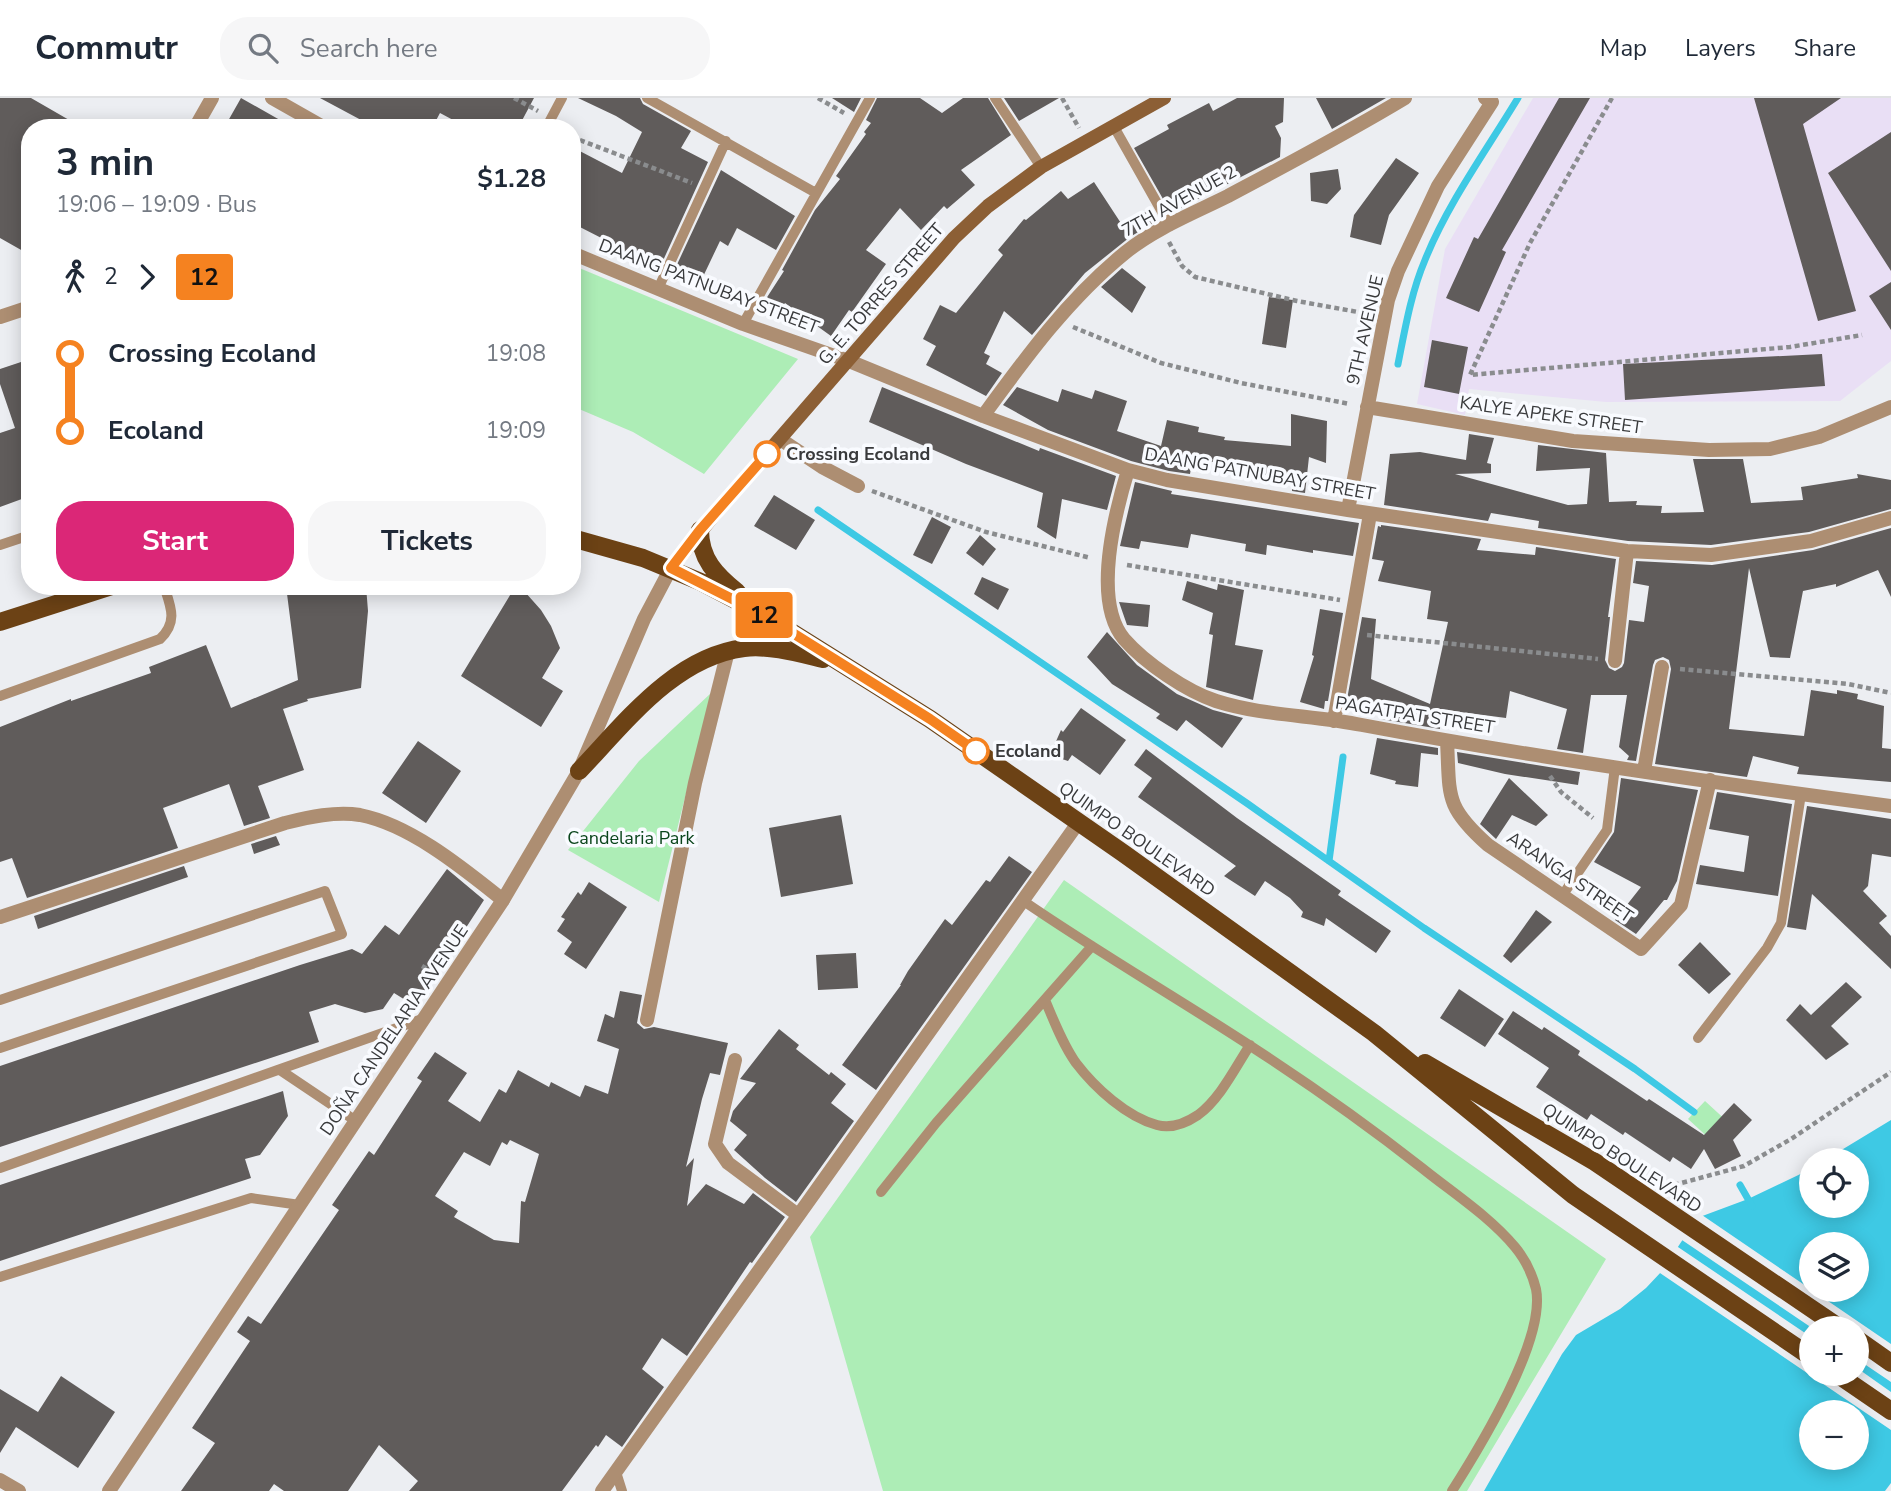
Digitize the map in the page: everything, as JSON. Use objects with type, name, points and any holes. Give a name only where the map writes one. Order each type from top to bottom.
[{"type":"main road","name":"G. E. TORRES STREET","points":[[671,568],[700,530],[954,238],[988,206],[1041,167],[1164,98]]},
{"type":"main road","points":[[700,530],[703,554],[712,569],[729,587],[764,615]]},
{"type":"main road","name":"QUIMPO BOULEVARD","points":[[581,540],[671,568],[764,615],[930,719],[1374,1033],[1573,1195],[1799,1349]]},
{"type":"main road","points":[[0,622],[84,595]]},
{"type":"main road","points":[[579,771],[648,700],[694,665],[728,652],[763,648],[801,653],[841,664]]},
{"type":"main road","name":"QUIMPO BOULEVARD","points":[[1374,1033],[1595,1162],[1822,1316]]},
{"type":"main road","points":[[1869,1347],[1891,1363]]},
{"type":"main road","points":[[1855,1386],[1891,1411]]},
{"type":"street","points":[[200,119],[212,98]]},
{"type":"street","points":[[272,98],[309,119]]},
{"type":"street","name":"7TH AVENUE 2","points":[[984,416],[1021,363],[1056,320],[1102,273],[1127,252],[1166,227],[1328,144],[1390,102],[1405,98]]},
{"type":"street","name":"9TH AVENUE","points":[[1348,510],[1385,317],[1398,271],[1438,186],[1491,99]]},
{"type":"street","name":"DAANG PATNUBAY STREET","points":[[581,257],[743,324],[849,361],[984,416],[1128,470],[1213,488],[1627,551],[1711,555],[1811,541],[1891,518]]},
{"type":"street","points":[[0,317],[21,310]]},
{"type":"street","name":"KALYE APEKE STREET","points":[[1367,407],[1573,441],[1709,450],[1770,449],[1819,437],[1891,407]]},
{"type":"street","points":[[780,439],[822,467],[858,486]]},
{"type":"street","name":"PAGATPAT STREET","points":[[1128,470],[1118,503],[1109,562],[1110,604],[1115,624],[1124,639],[1162,672],[1215,701],[1254,710],[1447,741],[1891,806]]},
{"type":"street","points":[[1334,721],[1370,514]]},
{"type":"street","points":[[1615,661],[1627,551]]},
{"type":"street","name":"DOÑA CANDELARIA AVENUE","points":[[109,1491],[503,900],[579,771],[644,619],[671,568]]},
{"type":"street","points":[[647,1020],[695,783],[728,652]]},
{"type":"street","points":[[1644,771],[1662,667]]},
{"type":"street","name":"ARANGA STREET","points":[[1447,741],[1450,795],[1456,811],[1470,829],[1488,845],[1641,949],[1681,905],[1710,780]]},
{"type":"street","points":[[0,917],[285,823],[337,814],[360,815],[406,833],[462,868],[503,900]]},
{"type":"street","points":[[602,1491],[1078,823]]},
{"type":"street","points":[[735,1060],[715,1144],[727,1163],[797,1215]]},
{"type":"street","points":[[0,1480],[19,1491]]},
{"type":"lane","points":[[551,119],[562,98]]},
{"type":"lane","points":[[647,98],[816,193]]},
{"type":"lane","points":[[743,324],[870,98]]},
{"type":"lane","points":[[995,98],[1041,167]]},
{"type":"lane","points":[[1113,125],[1166,227]]},
{"type":"lane","points":[[657,289],[726,141]]},
{"type":"lane","points":[[0,545],[21,538]]},
{"type":"lane","points":[[0,696],[160,639],[168,632],[173,622],[167,595]]},
{"type":"lane","points":[[1562,896],[1607,830],[1615,767]]},
{"type":"lane","points":[[1698,1038],[1767,948],[1781,923],[1801,794]]},
{"type":"lane","points":[[0,1000],[325,891],[342,934],[0,1048]]},
{"type":"lane","points":[[1022,900],[1250,1045],[1367,1125],[1491,1223],[1515,1247],[1529,1267],[1536,1291],[1536,1323],[1504,1401],[1452,1491]]},
{"type":"lane","points":[[881,1192],[936,1123],[1091,946]]},
{"type":"lane","points":[[1045,1000],[1076,1062],[1105,1093],[1134,1114],[1158,1125],[1177,1126],[1199,1114],[1217,1095],[1250,1045]]},
{"type":"lane","points":[[0,1168],[425,1018]]},
{"type":"lane","points":[[280,1070],[356,1121]]},
{"type":"lane","points":[[0,1277],[251,1198],[300,1205]]},
{"type":"lane","points":[[616,1472],[622,1491]]},
{"type":"path","points":[[514,98],[543,119]]},
{"type":"path","points":[[818,98],[857,121]]},
{"type":"path","points":[[1062,98],[1086,140]]},
{"type":"path","points":[[1612,98],[1530,243],[1471,374],[1790,347],[1862,335]]},
{"type":"path","points":[[581,140],[704,187]]},
{"type":"path","points":[[1166,227],[1182,266],[1195,277],[1297,301],[1385,317]]},
{"type":"path","points":[[1056,320],[1161,363],[1241,383],[1367,407]]},
{"type":"path","points":[[1535,754],[1561,792],[1607,830]]},
{"type":"path","points":[[422,966],[431,971],[438,961]]},
{"type":"path","points":[[1674,1185],[1744,1166],[1791,1139],[1891,1072]]},
{"type":"shaded area","points":[[1533,98],[1891,98],[1891,361],[1840,401],[1606,402],[1469,389],[1465,415],[1417,404],[1445,249]]},
{"type":"green space","points":[[581,269],[798,359],[704,474],[633,432],[581,410]]},
{"type":"green space","name":"Candelaria Park","points":[[711,693],[659,902],[568,850],[639,761]]},
{"type":"green space","points":[[1064,880],[1606,1259],[1467,1491],[883,1491],[810,1237]]},
{"type":"green space","points":[[1705,1101],[1730,1124],[1713,1142],[1688,1119]]},
{"type":"water","points":[[1891,1120],[1891,1483],[1885,1491],[1484,1491],[1562,1354],[1576,1335],[1620,1309],[1646,1288],[1662,1271],[1697,1218],[1748,1199],[1799,1175],[1799,1218],[1869,1218],[1869,1148],[1845,1148]]},
{"type":"pier","points":[[1699,1213],[1799,1281],[1799,1302],[1829,1302],[1850,1316],[1799,1316],[1799,1319],[1679,1238],[1694,1215]]},
{"type":"pier","points":[[1675,1245],[1799,1329],[1799,1367],[1657,1271]]},
{"type":"pier","points":[[1869,1329],[1891,1344],[1891,1382],[1869,1367]]},
{"type":"pier","points":[[1869,1376],[1891,1392],[1891,1430],[1869,1415],[1869,1400],[1847,1400],[1826,1386],[1869,1386]]},
{"type":"building","points":[[0,98],[31,98],[67,119],[21,119],[21,250],[0,238]]},
{"type":"building","points":[[241,98],[278,119],[229,119]]},
{"type":"building","points":[[320,98],[534,98],[523,119],[451,119],[440,113],[437,119],[359,119]]},
{"type":"building","points":[[578,98],[640,98],[643,104],[691,131],[681,148],[708,162],[661,265],[618,249],[619,247],[581,228],[581,152],[622,173],[642,132]]},
{"type":"building","points":[[832,98],[861,98],[854,112]]},
{"type":"building","points":[[877,98],[920,98],[942,113],[963,98],[988,98],[1011,135],[961,170],[975,185],[947,209],[944,206],[921,230],[900,208],[866,250],[886,264],[852,312],[849,310],[831,336],[785,303],[777,315],[762,305],[784,271],[782,270],[815,210],[840,179],[836,176],[866,134],[864,132],[871,123],[866,120]]},
{"type":"building","points":[[1004,98],[1059,98],[1019,121]]},
{"type":"building","points":[[1237,98],[1284,98],[1283,122],[1275,126],[1281,138],[1280,157],[1171,213],[1134,148],[1169,129],[1167,125],[1209,103],[1213,111]]},
{"type":"building","points":[[1316,98],[1386,98],[1332,129]]},
{"type":"building","points":[[1559,98],[1590,98],[1502,250],[1506,252],[1479,312],[1446,298],[1474,237],[1478,239]]},
{"type":"building","points":[[1754,98],[1841,98],[1803,124],[1856,311],[1818,321]]},
{"type":"building","points":[[1891,132],[1891,271],[1828,173]]},
{"type":"building","points":[[1396,158],[1419,173],[1389,215],[1381,245],[1350,237],[1354,215]]},
{"type":"building","points":[[1338,169],[1341,189],[1327,204],[1311,201],[1310,173]]},
{"type":"building","points":[[721,170],[795,216],[776,250],[737,228],[728,246],[720,241],[700,283],[674,271]]},
{"type":"building","points":[[1094,182],[1130,237],[1085,273],[1032,335],[1004,311],[984,353],[990,356],[986,364],[1002,373],[986,396],[926,365],[936,346],[923,339],[940,305],[956,313],[1003,255],[998,250],[1024,219],[1061,191],[1068,199]]},
{"type":"building","points":[[1151,208],[1158,220],[1130,237],[1124,226]]},
{"type":"building","points":[[1122,268],[1146,287],[1132,313],[1101,287]]},
{"type":"building","points":[[1891,282],[1891,330],[1869,296]]},
{"type":"building","points":[[1269,297],[1293,300],[1286,348],[1262,344]]},
{"type":"building","points":[[1432,340],[1468,347],[1459,394],[1424,387]]},
{"type":"building","points":[[1822,354],[1825,386],[1625,400],[1623,364]]},
{"type":"building","points":[[21,362],[21,499],[0,507],[0,433],[15,428],[0,384],[0,369]]},
{"type":"building","points":[[882,387],[1039,451],[1040,448],[1116,476],[1107,510],[1062,499],[1056,539],[1037,527],[1043,493],[966,464],[869,422]]},
{"type":"building","points":[[1017,387],[1058,402],[1062,389],[1092,399],[1095,390],[1127,401],[1117,431],[1161,446],[1167,420],[1199,427],[1198,432],[1225,437],[1224,440],[1291,446],[1291,414],[1327,421],[1326,463],[1309,457],[1305,493],[1292,491],[1292,478],[1278,478],[1193,457],[1190,474],[1169,471],[1131,461],[1048,430],[1003,405]]},
{"type":"building","points":[[1469,434],[1494,438],[1487,463],[1491,464],[1491,473],[1455,474],[1568,505],[1587,504],[1590,468],[1536,471],[1538,445],[1606,453],[1609,502],[1637,501],[1636,505],[1662,506],[1661,513],[1704,512],[1693,459],[1743,459],[1751,503],[1803,500],[1801,487],[1858,478],[1857,474],[1891,480],[1891,509],[1809,532],[1711,545],[1628,541],[1538,528],[1539,521],[1491,513],[1488,521],[1384,505],[1390,454],[1420,452],[1466,460]]},
{"type":"building","points":[[1135,482],[1172,491],[1171,494],[1359,523],[1353,556],[1267,545],[1266,555],[1245,551],[1246,544],[1191,534],[1188,548],[1141,541],[1139,549],[1120,546]]},
{"type":"building","points":[[774,495],[815,520],[796,550],[754,526]]},
{"type":"building","points":[[932,517],[951,527],[932,564],[913,555]]},
{"type":"building","points":[[1378,526],[1481,539],[1477,550],[1535,555],[1536,547],[1616,559],[1605,660],[1609,668],[1615,671],[1624,663],[1629,620],[1644,622],[1649,586],[1633,583],[1636,561],[1712,565],[1813,550],[1891,528],[1891,597],[1878,570],[1836,587],[1836,584],[1803,591],[1790,658],[1770,657],[1749,568],[1729,729],[1804,736],[1811,690],[1837,694],[1837,690],[1858,694],[1857,699],[1884,706],[1882,748],[1891,749],[1891,782],[1797,774],[1799,767],[1753,756],[1747,777],[1655,764],[1671,669],[1669,660],[1663,657],[1655,660],[1653,665],[1636,761],[1627,760],[1629,756],[1619,747],[1627,695],[1591,695],[1583,753],[1557,749],[1567,709],[1510,691],[1506,718],[1438,709],[1440,729],[1381,719],[1382,714],[1346,705],[1362,617],[1376,619],[1371,679],[1430,704],[1448,622],[1427,619],[1431,591],[1378,581],[1384,561],[1372,559]]},
{"type":"building","points":[[980,535],[996,549],[983,566],[966,553]]},
{"type":"building","points":[[982,577],[1009,589],[998,610],[974,594]]},
{"type":"building","points":[[1187,581],[1217,590],[1218,584],[1244,590],[1235,645],[1263,650],[1253,700],[1206,687],[1213,613],[1182,600]]},
{"type":"building","points":[[287,595],[367,595],[368,611],[361,688],[307,699],[308,701],[283,709],[304,770],[258,786],[270,818],[244,826],[229,784],[163,808],[178,848],[27,898],[12,858],[0,862],[0,727],[71,699],[151,673],[149,667],[206,645],[231,708],[298,680]]},
{"type":"building","points":[[510,595],[528,595],[551,626],[560,648],[542,678],[563,691],[541,727],[461,676]]},
{"type":"building","points":[[1119,602],[1150,605],[1148,627],[1127,625]]},
{"type":"building","points":[[1320,609],[1343,613],[1328,701],[1325,701],[1324,709],[1300,702],[1314,656],[1312,655]]},
{"type":"building","points":[[1107,632],[1137,665],[1177,694],[1213,710],[1243,718],[1222,748],[1186,720],[1177,731],[1156,718],[1160,714],[1112,684],[1087,657]]},
{"type":"building","points":[[1081,708],[1126,740],[1100,775],[1072,755],[1068,761],[1050,755],[1061,730],[1063,732]]},
{"type":"building","points":[[1377,738],[1438,748],[1438,755],[1421,753],[1418,787],[1395,784],[1396,781],[1370,774]]},
{"type":"building","points":[[418,741],[461,771],[426,823],[382,793]]},
{"type":"building","points":[[1146,749],[1237,818],[1341,891],[1338,895],[1391,931],[1376,953],[1326,918],[1324,926],[1301,917],[1303,912],[1290,898],[1265,881],[1255,896],[1224,876],[1236,866],[1138,797],[1152,778],[1134,765]]},
{"type":"building","points":[[1457,752],[1580,772],[1578,785],[1505,774],[1458,763]]},
{"type":"building","points":[[1509,778],[1548,815],[1536,826],[1512,815],[1496,839],[1480,824]]},
{"type":"building","points":[[1621,778],[1698,790],[1677,881],[1667,900],[1664,900],[1636,934],[1615,920],[1641,887],[1594,862],[1614,832]]},
{"type":"building","points":[[1717,792],[1792,804],[1778,896],[1696,884],[1700,865],[1744,872],[1749,836],[1709,829]]},
{"type":"building","points":[[1807,806],[1891,819],[1891,857],[1872,854],[1868,886],[1863,891],[1887,916],[1879,923],[1891,936],[1891,969],[1812,894],[1806,930],[1787,927]]},
{"type":"building","points":[[841,815],[853,884],[781,897],[769,828]]},
{"type":"building","points":[[276,836],[280,845],[254,854],[251,844]]},
{"type":"building","points":[[1009,856],[1032,872],[876,1090],[842,1065],[945,919],[952,925],[986,880],[990,882]]},
{"type":"building","points":[[184,866],[188,877],[38,929],[34,916]]},
{"type":"building","points":[[447,869],[484,900],[415,1006],[394,993],[383,1009],[365,1013],[335,1004],[309,1012],[319,1042],[0,1147],[0,1066],[300,965],[352,949],[362,954],[385,925],[399,935]]},
{"type":"building","points":[[589,882],[627,907],[586,969],[564,954],[572,942],[557,931],[565,919],[561,917],[578,892],[581,895]]},
{"type":"building","points":[[1536,910],[1552,922],[1511,963],[1503,956]]},
{"type":"building","points":[[1700,942],[1731,974],[1709,994],[1678,965]]},
{"type":"building","points":[[856,953],[858,988],[818,990],[816,955]]},
{"type":"building","points":[[1846,982],[1862,997],[1831,1026],[1849,1044],[1826,1060],[1786,1020],[1800,1004],[1811,1015]]},
{"type":"building","points":[[1459,989],[1504,1019],[1485,1047],[1440,1018]]},
{"type":"building","points":[[620,991],[642,995],[637,1023],[644,1029],[654,1027],[728,1043],[720,1075],[710,1073],[702,1099],[686,1167],[694,1158],[687,1206],[706,1184],[744,1204],[753,1193],[785,1217],[752,1263],[750,1262],[687,1356],[662,1338],[642,1369],[664,1387],[622,1447],[606,1435],[562,1491],[409,1491],[418,1481],[379,1445],[348,1491],[284,1491],[274,1484],[269,1491],[181,1491],[215,1443],[192,1428],[250,1341],[237,1332],[248,1316],[261,1324],[339,1210],[332,1205],[369,1151],[374,1155],[422,1081],[417,1078],[435,1052],[467,1073],[448,1101],[480,1122],[499,1089],[506,1093],[518,1070],[549,1087],[551,1082],[580,1097],[585,1085],[608,1094],[619,1049],[597,1041],[605,1014],[614,1018]],"holes":[[[510,1140],[539,1154],[525,1202],[521,1201],[519,1243],[494,1240],[454,1217],[458,1211],[435,1196],[464,1152],[490,1166],[502,1142],[507,1145]]]},
{"type":"building","points":[[1513,1011],[1542,1030],[1544,1027],[1580,1051],[1578,1055],[1704,1135],[1734,1103],[1752,1120],[1733,1140],[1741,1156],[1715,1169],[1704,1149],[1691,1169],[1673,1157],[1670,1162],[1625,1132],[1623,1135],[1591,1114],[1587,1120],[1536,1087],[1549,1068],[1498,1034]]},
{"type":"building","points":[[779,1029],[799,1045],[796,1049],[829,1075],[831,1072],[846,1084],[831,1103],[854,1121],[796,1202],[734,1150],[747,1135],[730,1121],[733,1111],[756,1083],[740,1079]]},
{"type":"building","points":[[283,1091],[288,1116],[260,1155],[245,1159],[251,1178],[0,1261],[0,1185]]},
{"type":"building","points":[[61,1376],[115,1412],[78,1468],[16,1427],[0,1453],[0,1389],[38,1412]]},
{"type":"waterway","points":[[1398,364],[1416,285],[1434,239],[1518,98]]},
{"type":"waterway","points":[[818,510],[1694,1112]]},
{"type":"waterway","points":[[1329,861],[1343,757]]},
{"type":"waterway","points":[[1740,1185],[1752,1206]]},
{"type":"bus line","name":"12","points":[[767,454],[700,530],[671,568],[764,615],[976,751]]},
{"type":"place","name":"Crossing Ecoland","points":[[767,454]]},
{"type":"place","name":"Ecoland","points":[[976,751]]}]
